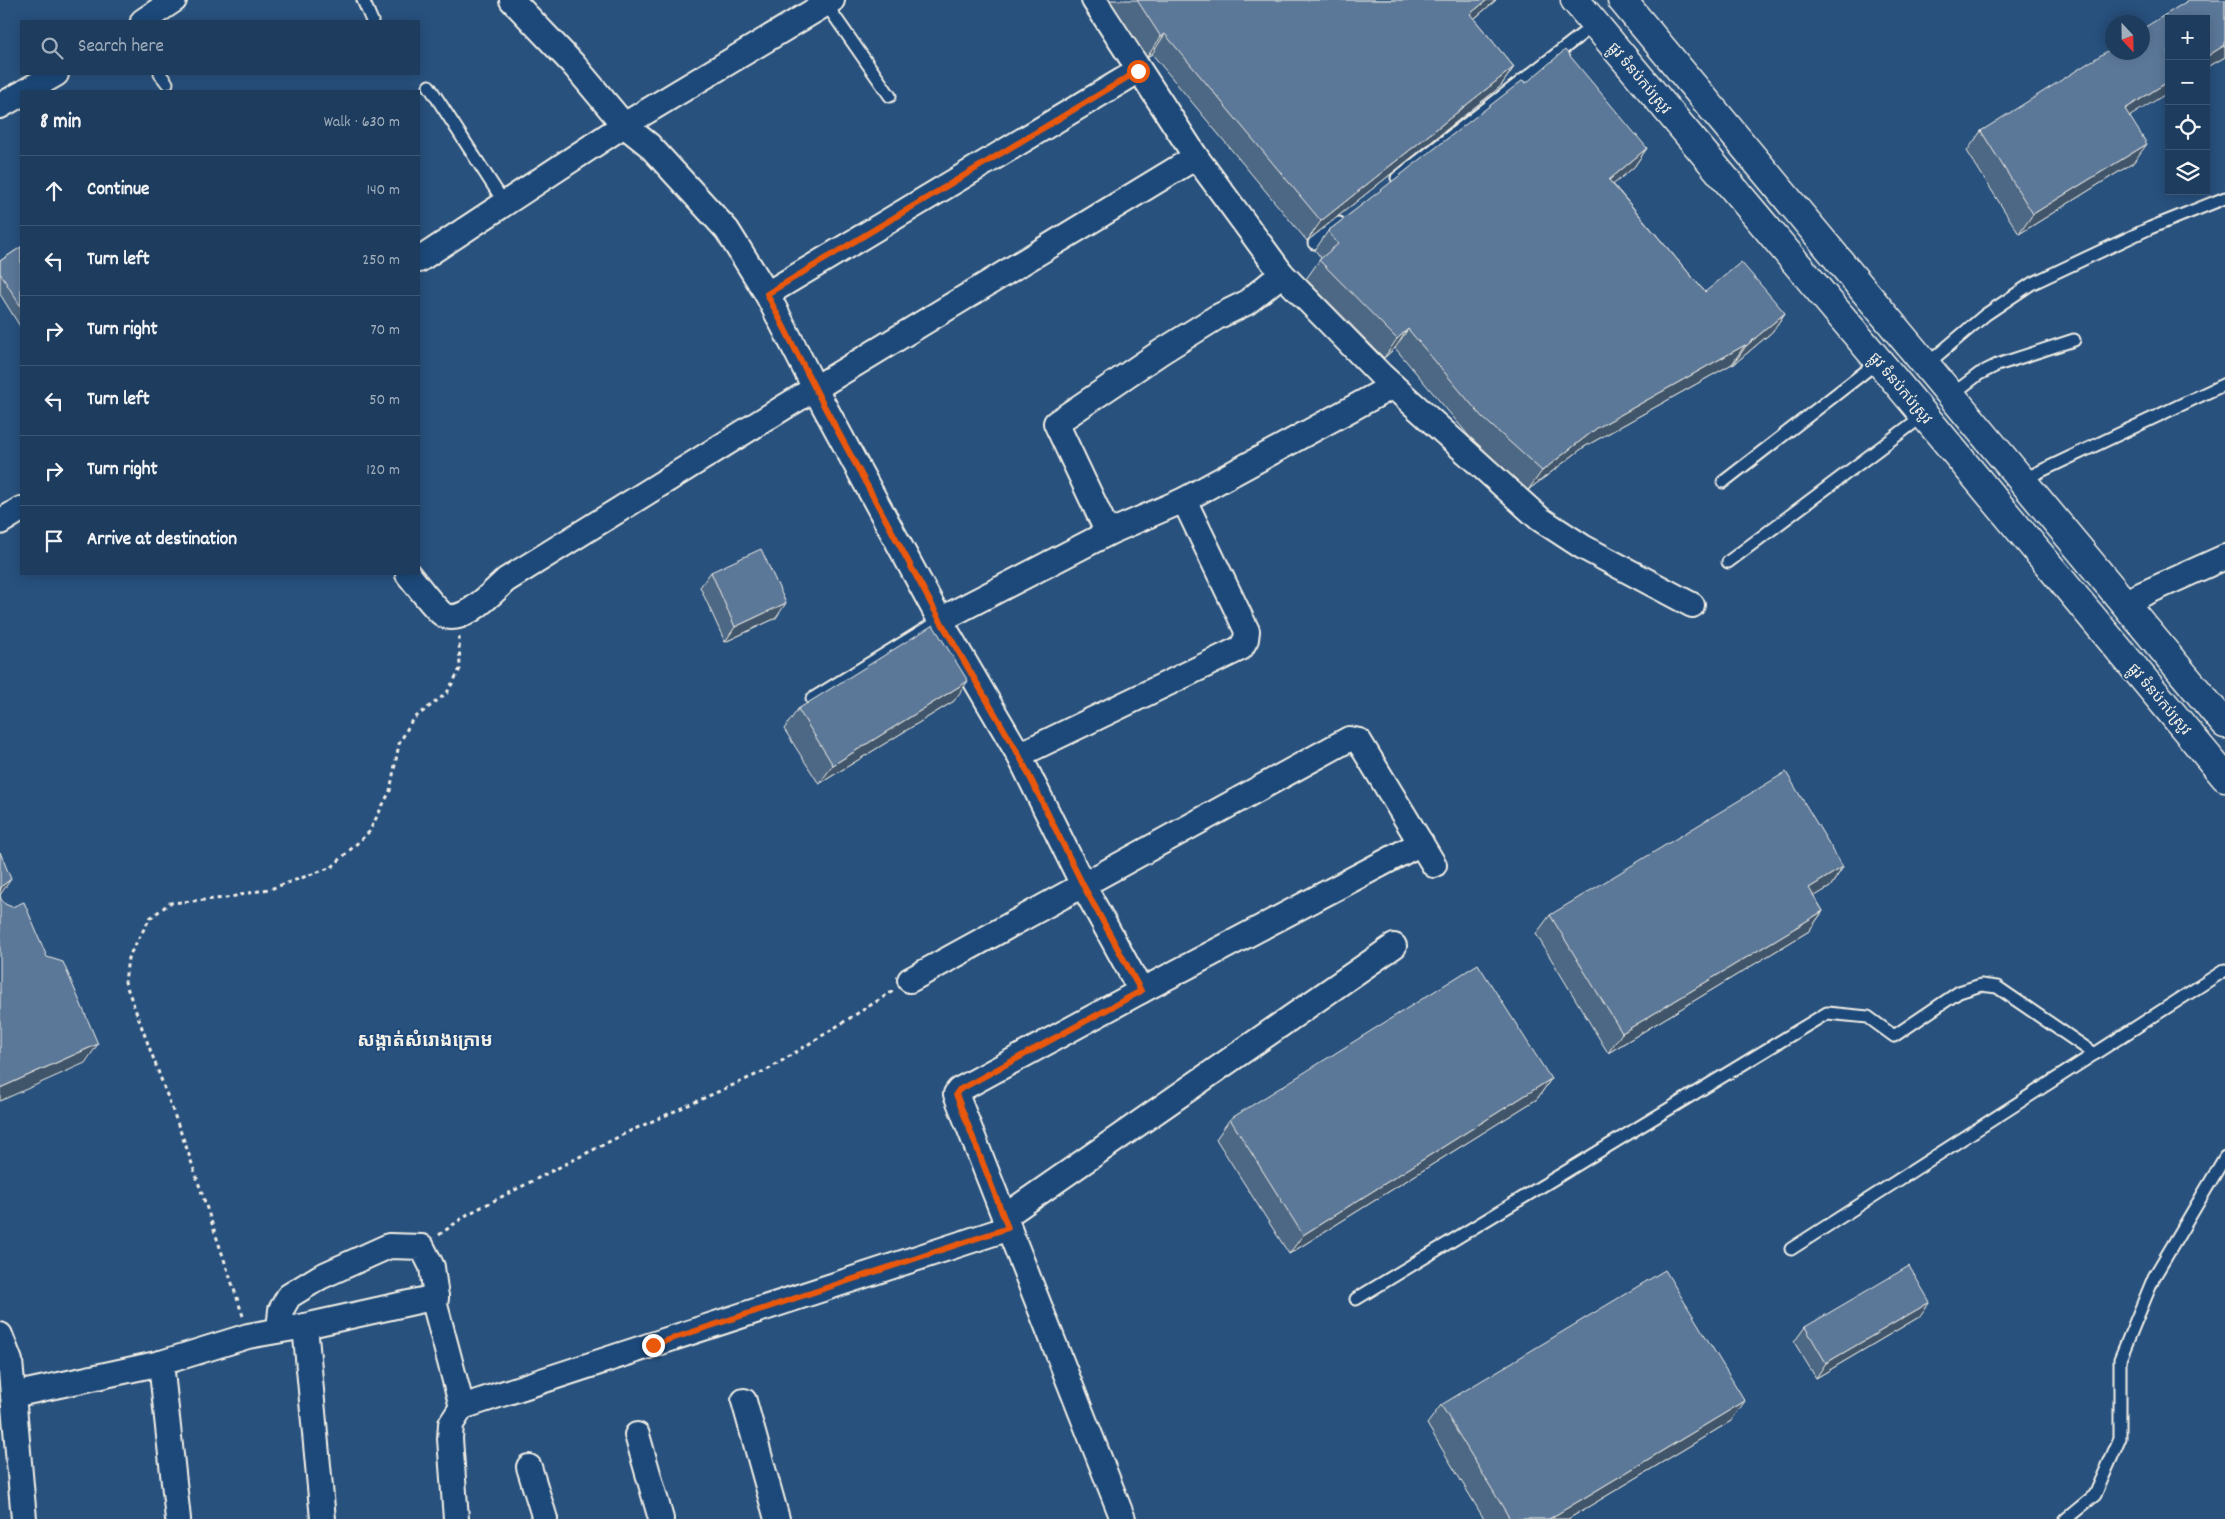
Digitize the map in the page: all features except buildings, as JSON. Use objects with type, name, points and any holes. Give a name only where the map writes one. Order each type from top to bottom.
[{"type":"main road","name":"ផ្លូវ ទំនប់កប់ស្រូវ","points":[[1575,0],[1879,361],[2225,777]]},
{"type":"main road","points":[[1622,0],[2225,724]]},
{"type":"street","points":[[144,20],[174,0]]},
{"type":"street","points":[[512,0],[573,64],[624,125],[649,145],[727,230],[767,294],[815,388],[940,620],[1019,755],[1083,885],[1141,991]]},
{"type":"street","points":[[1094,0],[1138,71],[1196,157],[1282,274],[1393,386],[1540,519],[1584,547],[1692,605]]},
{"type":"street","points":[[420,259],[624,125],[829,2]]},
{"type":"street","points":[[767,294],[1138,71]]},
{"type":"street","points":[[28,90],[54,75]]},
{"type":"street","points":[[0,106],[20,95]]},
{"type":"street","points":[[409,575],[442,614],[453,617],[466,614],[506,580],[815,388],[1196,157]]},
{"type":"street","points":[[1108,533],[1056,423],[1161,352],[1246,303],[1282,274]]},
{"type":"street","points":[[940,620],[1108,533],[1184,500],[1393,386]]},
{"type":"street","points":[[1019,755],[1240,648],[1246,640],[1247,631],[1184,500]]},
{"type":"street","points":[[0,522],[20,510]]},
{"type":"street","points":[[2124,602],[2225,558]]},
{"type":"street","points":[[910,980],[1349,739],[1359,741],[1434,865]]},
{"type":"street","points":[[1123,1519],[956,1094],[959,1090],[1141,991],[1421,842]]},
{"type":"street","points":[[456,1519],[451,1424],[462,1407],[1006,1222],[1394,946]]},
{"type":"street","points":[[279,1330],[281,1310],[289,1296],[320,1277],[389,1246],[422,1246],[432,1267],[436,1297],[435,1306],[462,1407]]},
{"type":"street","points":[[13,1396],[162,1363],[248,1336],[305,1326],[436,1297]]},
{"type":"street","points":[[305,1326],[323,1519]]},
{"type":"street","points":[[0,1335],[13,1396],[24,1519]]},
{"type":"street","points":[[162,1363],[178,1519]]},
{"type":"street","points":[[744,1401],[777,1519]]},
{"type":"street","points":[[637,1435],[661,1519]]},
{"type":"street","points":[[529,1467],[545,1519]]},
{"type":"lane","points":[[363,0],[372,20]]},
{"type":"lane","points":[[829,2],[890,96]]},
{"type":"lane","points":[[1384,188],[1595,24]]},
{"type":"lane","points":[[429,86],[505,204]]},
{"type":"lane","points":[[1925,366],[1985,315],[2032,284],[2150,228],[2225,198]]},
{"type":"lane","points":[[1314,243],[1345,219]]},
{"type":"lane","points":[[1950,396],[1978,374],[1997,364],[2074,340]]},
{"type":"lane","points":[[1723,482],[1879,361]]},
{"type":"lane","points":[[2021,480],[2225,384]]},
{"type":"lane","points":[[1728,562],[1924,415]]},
{"type":"lane","points":[[812,698],[940,620]]},
{"type":"lane","points":[[1791,1249],[2225,970]]},
{"type":"lane","points":[[1356,1299],[1827,1013],[1868,1017],[1894,1036],[1960,992],[1982,985],[1997,987],[2095,1054]]},
{"type":"lane","points":[[2066,1519],[2095,1495],[2120,1438],[2120,1360],[2154,1278],[2225,1157]]},
{"type":"path","points":[[248,1336],[240,1302],[190,1158],[125,982],[128,958],[150,918],[170,903],[226,898],[273,888],[332,867],[369,832],[390,791],[399,744],[412,720],[447,693],[460,669],[460,640],[453,617]]},
{"type":"path","points":[[422,1246],[468,1214],[628,1132],[768,1069],[910,980]]},
{"type":"district","name":"សង្កាត់សំរោងក្រោម","points":[[425,1040]]},
{"type":"route","points":[[653,1345],[1008,1228],[956,1094],[959,1090],[1141,991],[1083,885],[1019,755],[940,620],[823,404],[767,294],[811,270],[1138,71]]}]
